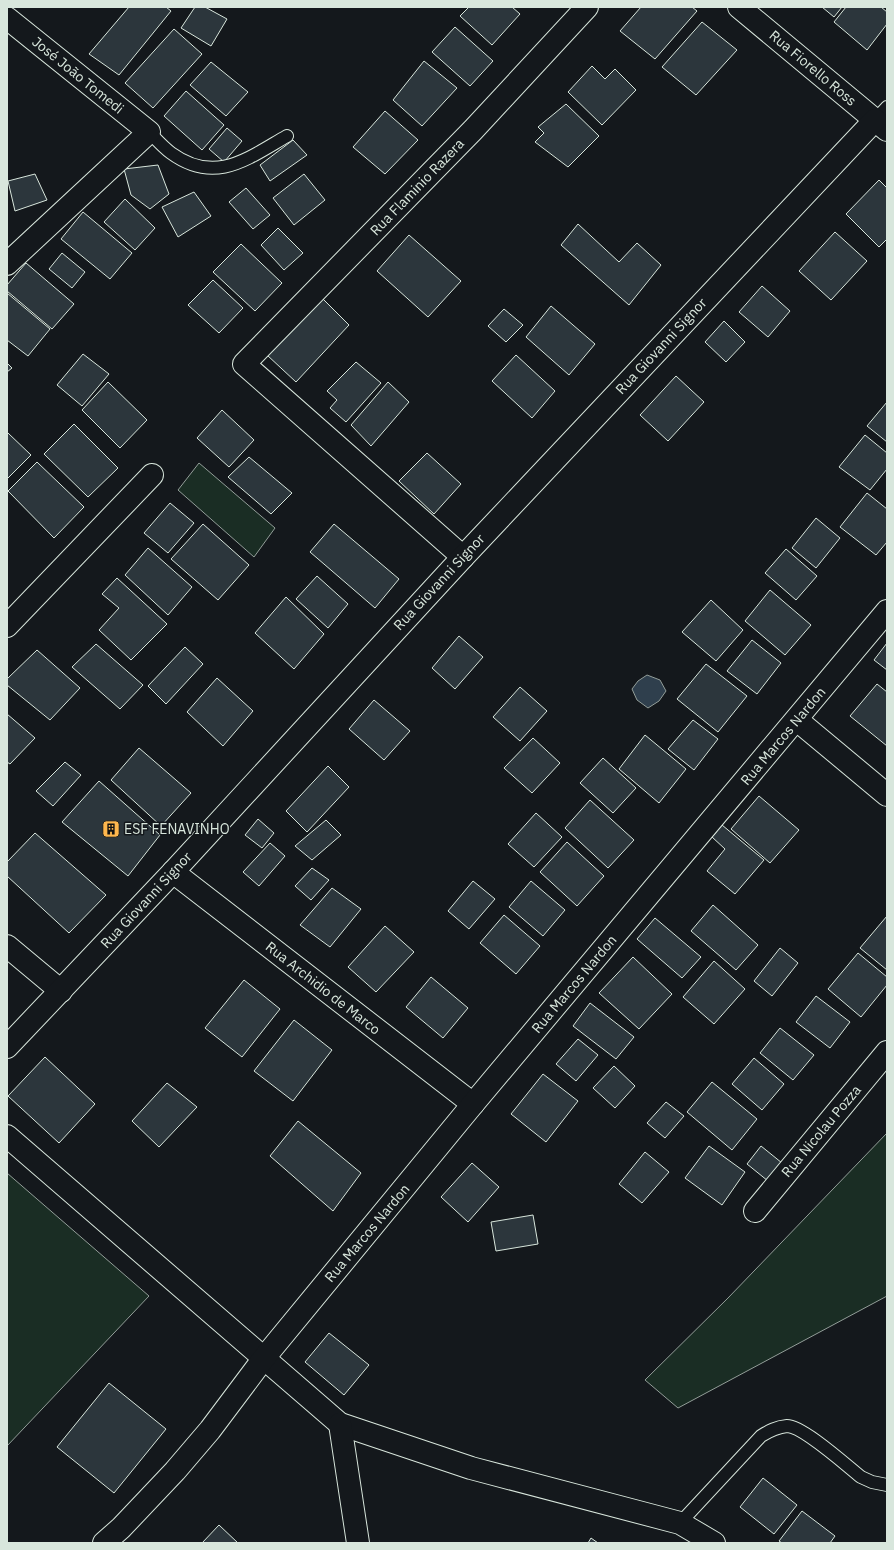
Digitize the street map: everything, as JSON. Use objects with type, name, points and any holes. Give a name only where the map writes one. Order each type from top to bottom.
[{"type":"street","name":"Rua Flaminio Razera","points":[[463,556],[244,364],[473,130],[587,7]]},
{"type":"street","name":"Rua Fiorello Ross","points":[[738,7],[883,119]]},
{"type":"street","name":"José João Tomedi","points":[[7,18],[149,132]]},
{"type":"street","name":"Rua Giovanni Signor","points":[[7,1047],[172,872],[463,556],[883,119]]},
{"type":"street","points":[[7,264],[149,132]]},
{"type":"street","points":[[7,626],[152,475]]},
{"type":"street","name":"Rua Marcos Nardon","points":[[104,1543],[121,1528],[175,1471],[210,1430],[264,1358],[473,1104],[887,611]]},
{"type":"street","points":[[797,720],[887,795]]},
{"type":"street","name":"Rua Archidio de Marco","points":[[172,872],[473,1104]]},
{"type":"street","points":[[7,946],[61,991]]},
{"type":"street","name":"Rua Nicolau Pozza","points":[[755,1211],[887,1052]]},
{"type":"street","points":[[7,1136],[340,1424],[472,1468],[680,1523],[714,1543]]},
{"type":"street","points":[[340,1424],[358,1543]]},
{"type":"lane","points":[[149,132],[171,153],[189,163],[205,168],[220,168],[237,164],[287,136]]},
{"type":"lane","points":[[680,1523],[761,1436],[773,1428],[788,1426],[802,1431],[861,1477],[872,1482],[887,1485]]},
{"type":"green space","points":[[199,463],[275,528],[254,557],[178,490]]},
{"type":"green space","points":[[887,1133],[887,1296],[678,1408],[645,1380],[728,1298]]},
{"type":"green space","points":[[7,1173],[149,1296],[7,1446]]},
{"type":"water","points":[[647,675],[660,680],[666,691],[659,701],[648,708],[637,700],[632,689],[638,681]]},
{"type":"building","points":[[129,7],[166,7],[171,11],[119,75],[89,54]]},
{"type":"building","points":[[195,7],[205,7],[227,19],[211,46],[181,28]]},
{"type":"building","points":[[469,7],[512,7],[520,14],[492,45],[460,16]]},
{"type":"building","points":[[641,7],[692,7],[697,11],[655,59],[620,31]]},
{"type":"building","points":[[822,7],[842,7],[834,17]]},
{"type":"building","points":[[846,7],[881,7],[887,12],[887,24],[867,50],[834,22]]},
{"type":"building","points":[[702,22],[737,50],[696,95],[662,67]]},
{"type":"building","points":[[455,27],[493,61],[470,86],[432,52]]},
{"type":"building","points":[[174,29],[202,54],[153,108],[125,83]]},
{"type":"building","points":[[424,61],[457,88],[422,126],[393,100]]},
{"type":"building","points":[[211,62],[248,92],[226,116],[190,85]]},
{"type":"building","points":[[592,66],[605,79],[615,69],[636,90],[602,125],[568,92]]},
{"type":"building","points":[[186,91],[224,125],[202,150],[164,116]]},
{"type":"building","points":[[566,104],[599,136],[568,167],[535,142],[544,133],[538,127]]},
{"type":"building","points":[[385,111],[418,140],[385,174],[353,147]]},
{"type":"building","points":[[227,128],[242,141],[224,162],[209,149]]},
{"type":"building","points":[[293,140],[307,155],[270,181],[260,165]]},
{"type":"building","points":[[158,165],[169,194],[150,209],[131,195],[124,169]]},
{"type":"building","points":[[35,174],[47,200],[15,211],[8,181]]},
{"type":"building","points":[[304,174],[325,200],[294,225],[273,198]]},
{"type":"building","points":[[879,180],[887,188],[887,239],[879,247],[846,214]]},
{"type":"building","points":[[246,188],[270,215],[253,229],[229,202]]},
{"type":"building","points":[[194,192],[211,216],[178,237],[162,207]]},
{"type":"building","points":[[125,199],[155,228],[135,250],[104,222]]},
{"type":"building","points":[[83,212],[132,253],[110,279],[61,239]]},
{"type":"building","points":[[578,224],[619,262],[637,243],[661,265],[629,305],[561,245]]},
{"type":"building","points":[[278,228],[303,253],[284,270],[261,245]]},
{"type":"building","points":[[835,232],[867,261],[831,300],[799,271]]},
{"type":"building","points":[[409,235],[461,281],[428,317],[377,271]]},
{"type":"building","points":[[241,244],[282,283],[255,311],[213,272]]},
{"type":"building","points":[[62,253],[85,272],[72,288],[49,269]]},
{"type":"building","points":[[26,263],[74,304],[52,329],[7,291],[7,285]]},
{"type":"building","points":[[213,280],[243,308],[219,333],[188,305]]},
{"type":"building","points":[[762,286],[790,311],[768,337],[739,312]]},
{"type":"building","points":[[7,293],[50,329],[28,356],[7,340]]},
{"type":"building","points":[[321,297],[349,325],[296,382],[267,355]]},
{"type":"building","points":[[551,306],[595,344],[569,375],[526,337]]},
{"type":"building","points":[[504,309],[523,325],[506,342],[488,326]]},
{"type":"building","points":[[724,321],[745,342],[726,362],[705,342]]},
{"type":"building","points":[[83,354],[109,374],[82,406],[57,385]]},
{"type":"building","points":[[516,355],[555,391],[532,418],[492,381]]},
{"type":"building","points":[[356,362],[381,383],[346,422],[330,408],[337,400],[327,391]]},
{"type":"building","points":[[7,363],[12,368],[7,372]]},
{"type":"building","points":[[676,376],[704,402],[668,441],[640,415]]},
{"type":"building","points":[[108,382],[147,420],[120,448],[82,410]]},
{"type":"building","points":[[388,382],[409,402],[371,446],[351,425]]},
{"type":"building","points":[[887,402],[887,442],[867,426]]},
{"type":"building","points":[[222,410],[254,440],[229,467],[197,438]]},
{"type":"building","points":[[74,424],[118,468],[88,497],[44,454]]},
{"type":"building","points":[[8,433],[31,455],[7,479],[7,434]]},
{"type":"building","points":[[865,435],[887,453],[887,469],[870,490],[839,467]]},
{"type":"building","points":[[427,453],[461,484],[434,514],[399,481]]},
{"type":"building","points":[[249,457],[292,493],[271,514],[228,477]]},
{"type":"building","points":[[37,462],[84,507],[54,538],[8,491]]},
{"type":"building","points":[[867,493],[887,509],[887,542],[876,555],[840,527]]},
{"type":"building","points":[[170,503],[194,523],[168,553],[144,533]]},
{"type":"building","points":[[816,518],[840,538],[816,568],[792,548]]},
{"type":"building","points":[[203,524],[249,565],[218,600],[171,559]]},
{"type":"building","points":[[334,524],[399,579],[375,608],[310,552]]},
{"type":"building","points":[[148,548],[192,587],[168,615],[125,575]]},
{"type":"building","points":[[786,549],[817,576],[796,600],[765,573]]},
{"type":"building","points":[[317,576],[348,604],[328,628],[296,599]]},
{"type":"building","points":[[117,578],[167,624],[131,660],[99,630],[119,608],[102,594]]},
{"type":"building","points":[[770,590],[811,625],[785,655],[745,621]]},
{"type":"building","points":[[286,597],[324,634],[294,669],[255,633]]},
{"type":"building","points":[[711,600],[743,630],[716,661],[682,632]]},
{"type":"building","points":[[459,636],[483,657],[455,689],[432,668]]},
{"type":"building","points":[[752,640],[781,663],[757,694],[727,671]]},
{"type":"building","points":[[887,643],[887,670],[874,660]]},
{"type":"building","points":[[96,644],[143,685],[120,709],[72,667]]},
{"type":"building","points":[[185,647],[203,664],[166,704],[148,686]]},
{"type":"building","points":[[37,650],[80,688],[50,720],[7,685],[7,679]]},
{"type":"building","points":[[706,664],[747,696],[718,732],[677,699]]},
{"type":"building","points":[[217,678],[253,711],[223,746],[187,712]]},
{"type":"building","points":[[877,684],[887,692],[887,746],[850,716]]},
{"type":"building","points":[[520,687],[547,711],[520,741],[493,717]]},
{"type":"building","points":[[374,700],[410,731],[384,760],[349,729]]},
{"type":"building","points":[[7,714],[35,738],[10,764],[7,762]]},
{"type":"building","points":[[693,720],[718,739],[694,770],[668,749]]},
{"type":"building","points":[[645,735],[686,769],[659,803],[619,769]]},
{"type":"building","points":[[533,738],[560,763],[532,793],[504,768]]},
{"type":"building","points":[[139,748],[191,793],[161,826],[111,780]]},
{"type":"building","points":[[603,758],[636,788],[613,813],[580,783]]},
{"type":"building","points":[[65,762],[81,775],[53,806],[36,791]]},
{"type":"building","points":[[328,766],[349,787],[307,832],[286,811]]},
{"type":"building","name":"ESF FENAVINHO","points":[[99,781],[160,835],[128,876],[62,822]]},
{"type":"building","points":[[759,796],[799,830],[770,863],[731,829]]},
{"type":"building","points":[[590,800],[634,840],[608,868],[565,828]]},
{"type":"building","points":[[536,813],[562,837],[534,867],[508,844]]},
{"type":"building","points":[[258,819],[274,833],[262,848],[245,835]]},
{"type":"building","points":[[326,820],[341,835],[312,860],[295,846]]},
{"type":"building","points":[[722,825],[764,860],[735,894],[707,871],[725,849],[712,837]]},
{"type":"building","points":[[35,833],[106,895],[69,933],[7,876],[7,862]]},
{"type":"building","points":[[567,842],[604,876],[577,906],[540,872]]},
{"type":"building","points":[[270,843],[285,856],[259,886],[243,872]]},
{"type":"building","points":[[312,868],[329,880],[311,900],[295,886]]},
{"type":"building","points":[[473,881],[495,899],[469,929],[448,911]]},
{"type":"building","points":[[531,881],[565,910],[543,936],[509,907]]},
{"type":"building","points":[[332,888],[361,909],[330,947],[300,925]]},
{"type":"building","points":[[713,905],[758,945],[736,970],[691,931]]},
{"type":"building","points":[[504,915],[540,946],[516,974],[480,943]]},
{"type":"building","points":[[887,916],[887,970],[860,948]]},
{"type":"building","points":[[655,918],[701,957],[682,978],[637,939]]},
{"type":"building","points":[[385,926],[414,952],[376,992],[348,967]]},
{"type":"building","points":[[780,948],[798,963],[772,996],[754,981]]},
{"type":"building","points":[[858,953],[887,977],[887,985],[861,1017],[828,989]]},
{"type":"building","points":[[633,957],[672,994],[639,1029],[599,993]]},
{"type":"building","points":[[714,961],[745,989],[714,1024],[683,997]]},
{"type":"building","points":[[431,977],[468,1008],[443,1038],[406,1007]]},
{"type":"building","points":[[244,980],[280,1009],[242,1057],[205,1028]]},
{"type":"building","points":[[816,996],[850,1022],[830,1048],[796,1022]]},
{"type":"building","points":[[590,1003],[634,1037],[616,1059],[573,1026]]},
{"type":"building","points":[[294,1020],[332,1050],[293,1101],[254,1071]]},
{"type":"building","points":[[780,1028],[814,1055],[793,1080],[760,1053]]},
{"type":"building","points":[[578,1039],[598,1055],[576,1081],[556,1064]]},
{"type":"building","points":[[45,1057],[95,1104],[59,1143],[8,1096]]},
{"type":"building","points":[[754,1058],[784,1084],[762,1110],[732,1084]]},
{"type":"building","points":[[614,1066],[635,1086],[615,1108],[593,1088]]},
{"type":"building","points":[[543,1074],[578,1101],[546,1142],[511,1114]]},
{"type":"building","points":[[712,1082],[757,1119],[732,1150],[687,1112]]},
{"type":"building","points":[[167,1083],[197,1107],[159,1147],[132,1121]]},
{"type":"building","points":[[666,1102],[684,1116],[665,1138],[647,1123]]},
{"type":"building","points":[[298,1121],[361,1173],[333,1211],[270,1156]]},
{"type":"building","points":[[709,1146],[745,1172],[722,1205],[685,1178]]},
{"type":"building","points":[[761,1146],[782,1163],[768,1181],[747,1164]]},
{"type":"building","points":[[645,1152],[669,1172],[642,1203],[619,1184]]},
{"type":"building","points":[[472,1163],[499,1187],[468,1222],[441,1197]]},
{"type":"building","points":[[533,1215],[538,1244],[496,1251],[491,1222]]},
{"type":"building","points":[[329,1333],[369,1365],[344,1395],[305,1362]]},
{"type":"building","points":[[109,1383],[166,1429],[114,1493],[57,1447]]},
{"type":"building","points":[[763,1478],[797,1505],[774,1534],[740,1507]]},
{"type":"building","points":[[802,1511],[835,1536],[830,1543],[782,1543],[779,1541]]},
{"type":"building","points":[[219,1525],[238,1543],[202,1543]]},
{"type":"building","points":[[591,1538],[598,1543],[588,1543]]},
{"type":"place","name":"ESF FENAVINHO","points":[[111,829]]}]
